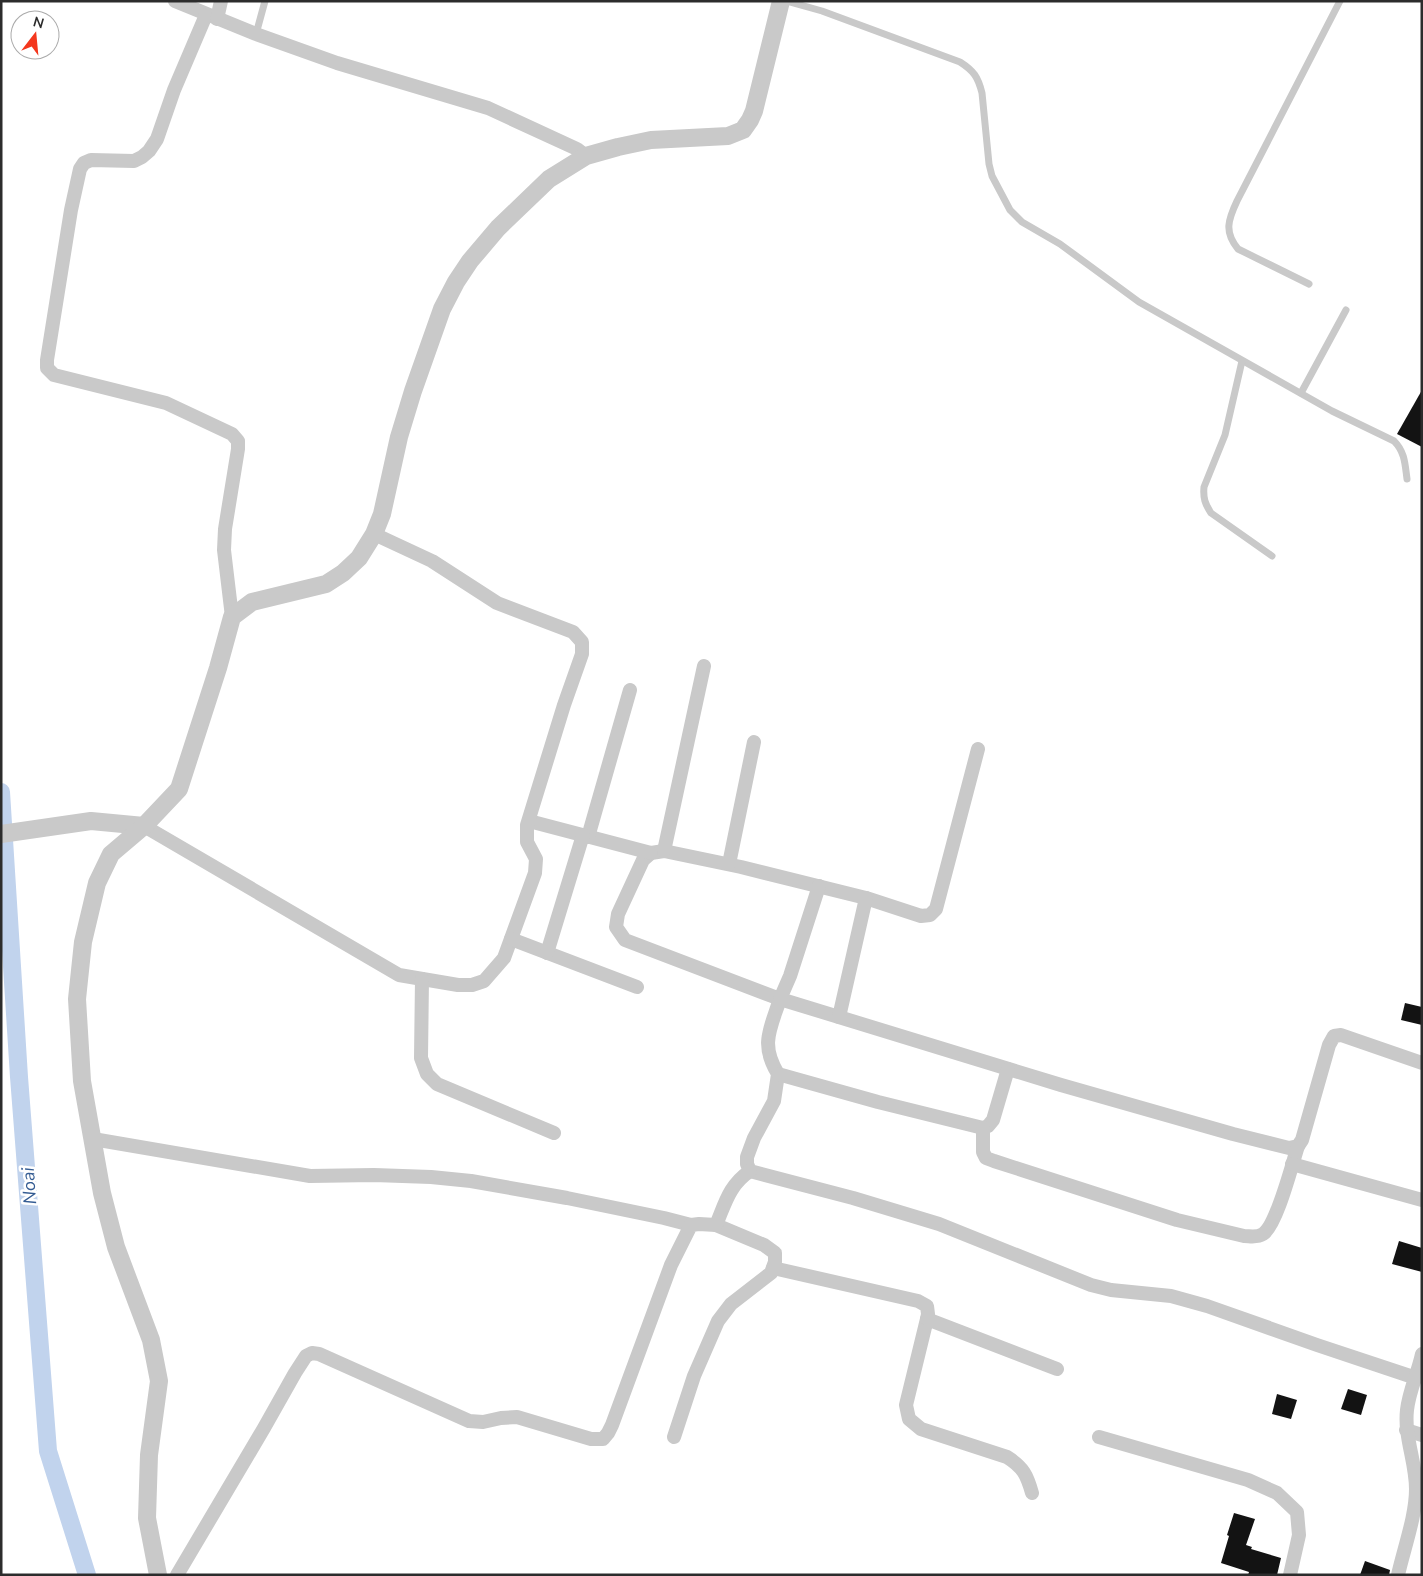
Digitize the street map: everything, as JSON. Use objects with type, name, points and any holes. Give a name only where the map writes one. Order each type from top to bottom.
[{"type":"street","points":[[175,1],[256,34],[358,70],[488,108],[577,149],[586,156]]},
{"type":"street","points":[[158,1575],[147,1518],[149,1455],[159,1381],[152,1340],[116,1247],[102,1193],[82,1081],[77,999],[83,942],[97,884],[111,854],[144,826],[179,789],[218,668],[232,617],[224,550],[225,529],[238,441],[224,429],[166,402],[54,375],[47,368],[47,360],[80,169],[84,163],[91,160],[134,161],[149,151],[157,138],[174,90],[221,1]]},
{"type":"street","points":[[232,617],[252,602],[326,584],[343,573],[359,558],[374,534],[382,514],[399,437],[442,309],[456,282],[470,261],[498,228],[549,179],[586,156],[651,140],[728,136],[743,130],[754,111],[781,1]]},
{"type":"street","points":[[1,834],[91,821],[144,826],[399,975],[458,985],[472,985],[484,981],[504,958],[535,873],[536,859],[526,842],[529,821],[564,704],[582,654],[582,642],[573,632],[497,603],[432,561],[374,534]]},
{"type":"street","points":[[704,666],[657,852],[643,860],[618,914],[616,927],[625,940],[780,999],[1232,1134],[1289,1148],[1298,1146]]},
{"type":"street","points":[[547,953],[630,690]]},
{"type":"street","points":[[730,864],[754,742]]},
{"type":"street","points":[[529,821],[657,852],[730,864],[866,898],[921,916],[930,915],[936,909],[978,749]]},
{"type":"street","points":[[750,1172],[747,1157],[754,1138],[774,1100],[778,1074],[767,1051],[768,1035],[820,886]]},
{"type":"street","points":[[839,1017],[866,898]]},
{"type":"street","points":[[510,940],[638,987]]},
{"type":"street","points":[[422,979],[421,1058],[427,1074],[437,1084],[554,1133]]},
{"type":"street","points":[[983,1128],[983,1152],[986,1158],[1177,1220],[1254,1237],[1263,1234],[1270,1227],[1277,1211],[1298,1146],[1302,1140],[1329,1045],[1334,1036],[1341,1035],[1422,1063]]},
{"type":"street","points":[[778,1074],[878,1102],[983,1128],[988,1126],[993,1120],[1008,1068]]},
{"type":"street","points":[[93,1138],[310,1176],[374,1175],[472,1181],[596,1204],[664,1218],[691,1226],[699,1224],[716,1225],[764,1245],[775,1253],[775,1262],[771,1273],[731,1304],[718,1321],[694,1376],[674,1437]]},
{"type":"street","points":[[1292,1164],[1422,1200]]},
{"type":"street","points":[[716,1225],[729,1193],[740,1178],[750,1172],[853,1198],[939,1224],[1091,1284],[1118,1291],[1171,1296],[1207,1306],[1416,1378]]},
{"type":"street","points":[[177,1575],[295,1372],[306,1356],[312,1353],[319,1354],[469,1421],[483,1422],[501,1418],[517,1418],[591,1439],[602,1439],[612,1425],[671,1265],[691,1226]]},
{"type":"street","points":[[773,1268],[918,1301],[927,1306],[927,1320],[906,1405],[909,1419],[921,1429],[1007,1456],[1018,1464],[1028,1478],[1032,1494]]},
{"type":"street","points":[[927,1320],[1057,1369]]},
{"type":"street","points":[[1398,1575],[1414,1510],[1416,1490],[1414,1468],[1406,1430],[1407,1408],[1422,1354]]},
{"type":"street","points":[[1406,1430],[1422,1435]]},
{"type":"street","points":[[1099,1437],[1248,1480],[1277,1493],[1297,1512],[1299,1535],[1290,1575]]},
{"type":"lane","points":[[256,34],[266,1]]},
{"type":"lane","points":[[786,1],[822,11],[960,62],[972,70],[979,82],[982,93],[989,164],[992,176],[1010,210],[1022,222],[1060,244],[1139,302],[1332,411],[1394,441],[1404,455],[1407,479]]},
{"type":"lane","points":[[1309,284],[1238,249],[1232,241],[1228,226],[1236,202],[1340,1]]},
{"type":"lane","points":[[1301,393],[1346,310]]},
{"type":"lane","points":[[1242,361],[1227,429],[1204,488],[1203,497],[1205,505],[1211,513],[1272,556]]},
{"type":"building","points":[[1422,390],[1422,447],[1397,434]]},
{"type":"building","points":[[1405,1003],[1422,1007],[1422,1025],[1401,1020]]},
{"type":"building","points":[[1399,1241],[1422,1248],[1422,1272],[1392,1264]]},
{"type":"building","points":[[1348,1389],[1367,1395],[1361,1415],[1341,1409]]},
{"type":"building","points":[[1277,1394],[1297,1400],[1291,1419],[1272,1414]]},
{"type":"building","points":[[1234,1513],[1255,1519],[1246,1545],[1252,1547],[1251,1549],[1281,1558],[1277,1575],[1248,1575],[1249,1572],[1221,1563]]},
{"type":"building","points":[[1365,1561],[1390,1570],[1389,1575],[1360,1575]]},
{"type":"waterway","name":"Noai","points":[[1,792],[19,1077],[48,1451],[87,1575]]}]
